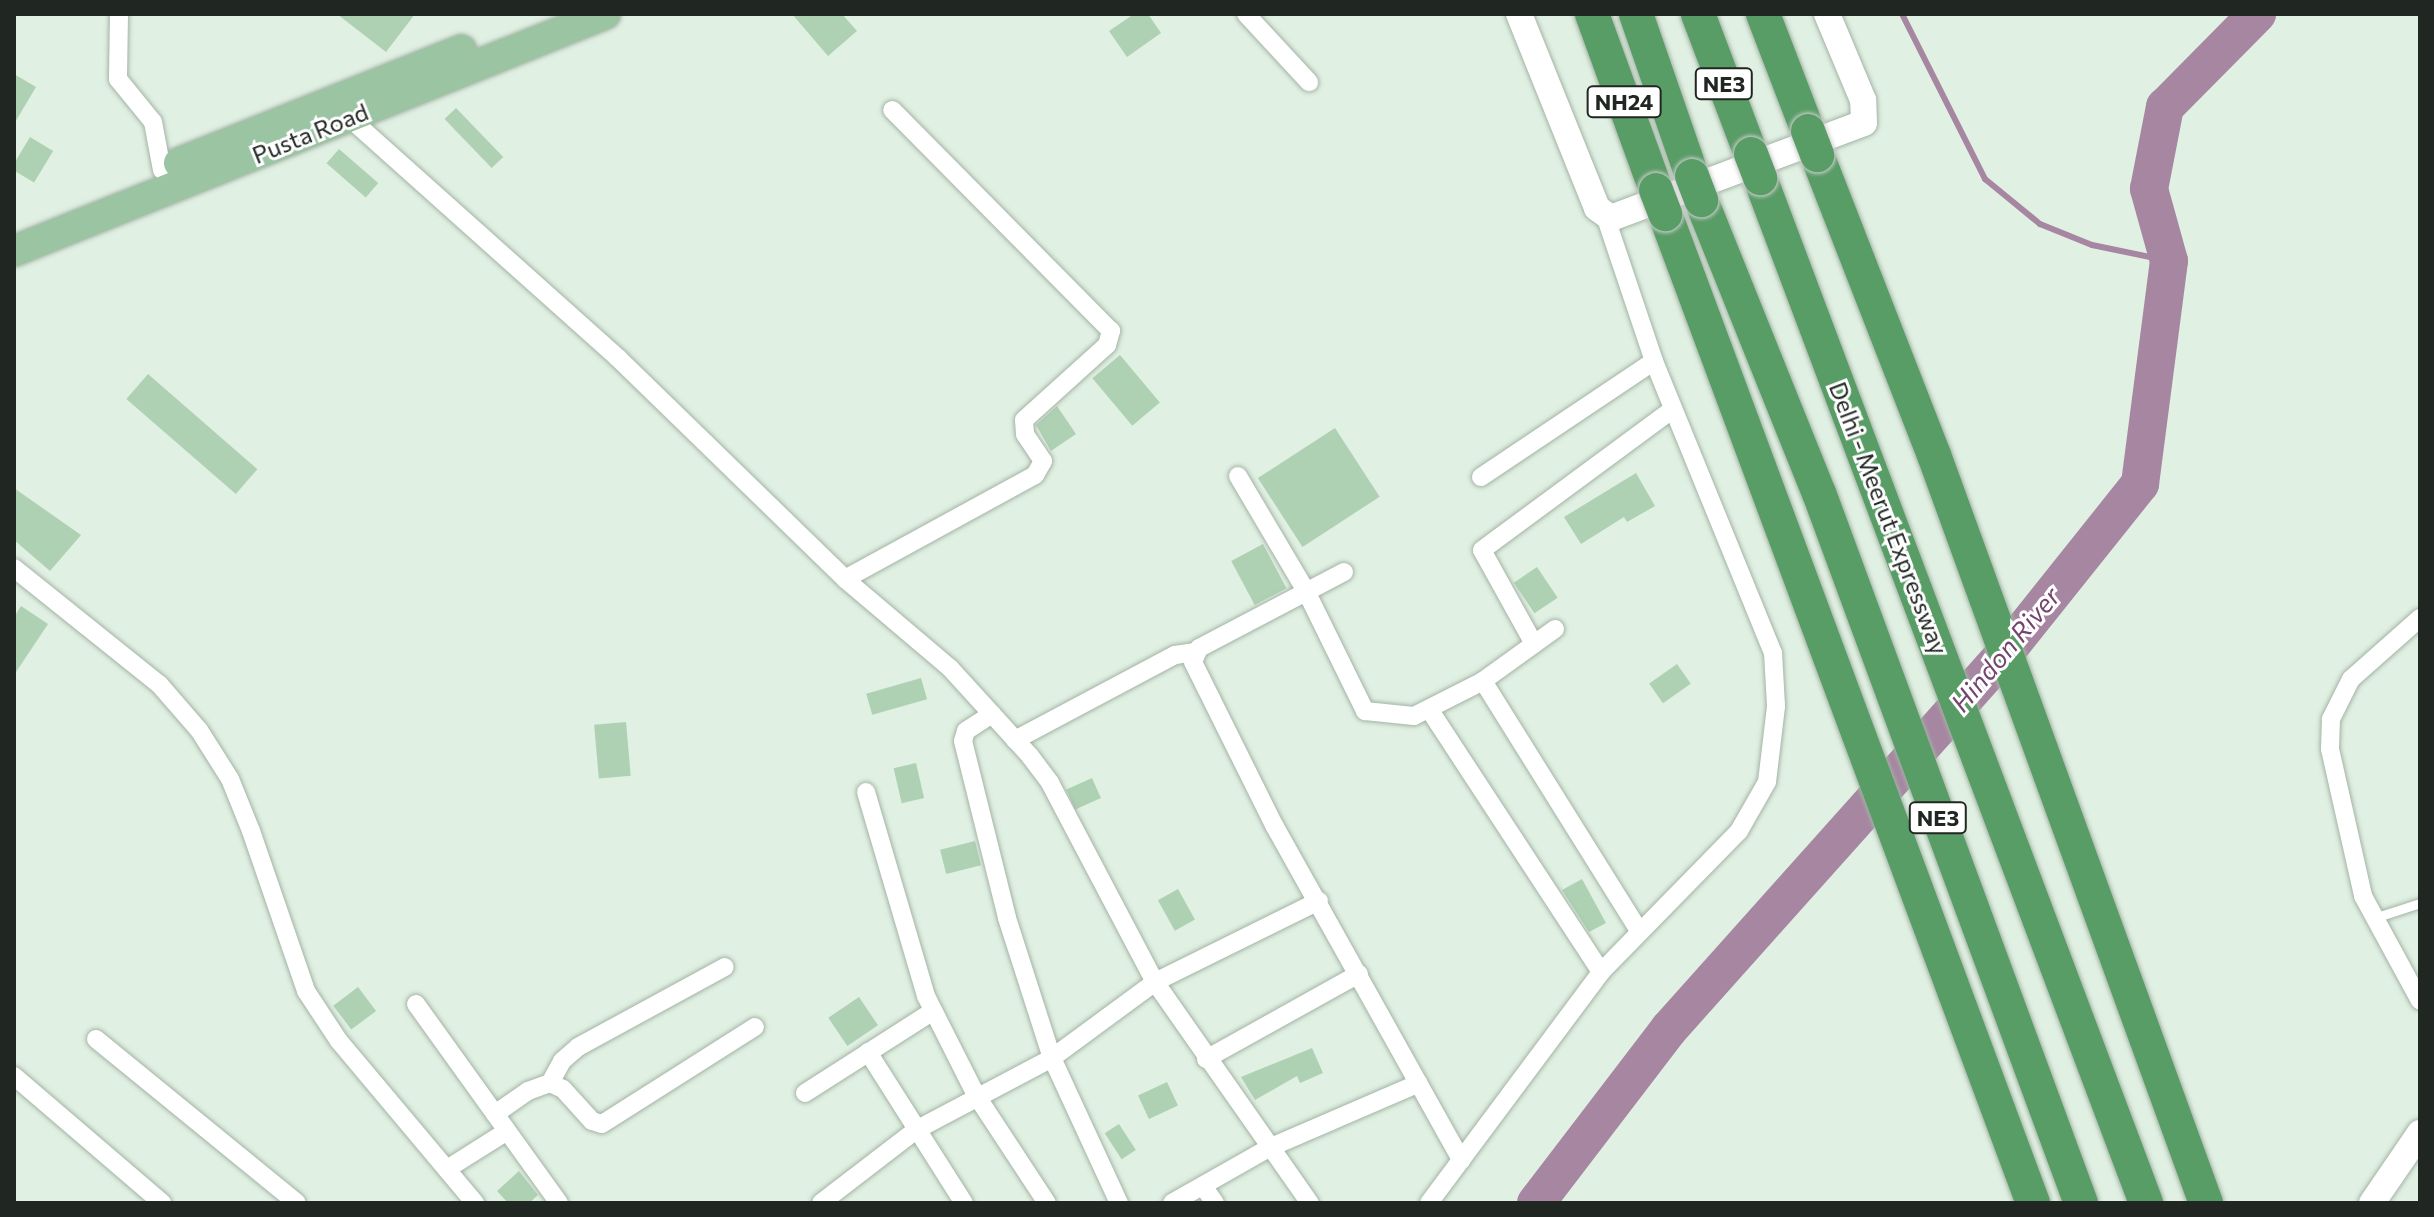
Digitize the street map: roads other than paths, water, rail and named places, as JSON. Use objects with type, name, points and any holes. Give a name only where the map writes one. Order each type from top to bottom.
[{"type":"highway","name":"NH24","points":[[1592,14],[1769,503],[2033,1203]]},
{"type":"highway","name":"NE3","points":[[1636,14],[1696,188],[1819,493],[2081,1203]]},
{"type":"highway","name":"Delhi - Meerut Expressway","points":[[1698,14],[2146,1203]]},
{"type":"highway","points":[[1763,14],[1934,455],[2206,1203]]},
{"type":"main road","name":"Pusta Road","points":[[14,251],[551,14]]},
{"type":"main road","name":"Pusta Road","points":[[14,230],[162,170],[605,14]]},
{"type":"street","points":[[119,14],[118,79],[153,122],[162,170]]},
{"type":"street","points":[[1246,14],[1309,82]]},
{"type":"street","points":[[1429,1203],[1601,972],[1739,831],[1756,808],[1767,782],[1776,706],[1773,653],[1654,361],[1606,218],[1585,182],[1519,14]]},
{"type":"street","points":[[1606,218],[1621,217],[1861,124],[1866,117],[1827,14]]},
{"type":"street","points":[[340,108],[618,358],[845,579],[950,668],[992,714],[1050,783],[1155,982],[1206,1059],[1310,1203]]},
{"type":"street","points":[[845,579],[1035,475],[1043,461],[1025,434],[1024,420],[1107,345],[1111,331],[892,110]]},
{"type":"street","points":[[1481,477],[1654,361]]},
{"type":"street","points":[[1534,644],[1482,550],[1673,409]]},
{"type":"street","points":[[1238,476],[1306,591],[1365,711],[1414,716],[1483,681],[1555,629]]},
{"type":"street","points":[[14,568],[159,684],[199,730],[230,779],[306,991],[339,1041],[475,1203]]},
{"type":"street","points":[[1015,740],[1175,655],[1194,652],[1344,572]]},
{"type":"street","points":[[2420,618],[2351,679],[2331,719],[2330,749],[2345,830],[2374,918],[2420,1001]]},
{"type":"street","points":[[1194,652],[1196,669],[1274,825],[1461,1160]]},
{"type":"street","points":[[1483,681],[1640,932]]},
{"type":"street","points":[[1429,709],[1601,972]]},
{"type":"street","points":[[992,714],[966,731],[963,747],[1007,918],[1052,1058],[1119,1203]]},
{"type":"street","points":[[866,792],[907,943],[933,1011],[976,1095],[1047,1203]]},
{"type":"street","points":[[821,1203],[916,1130],[976,1095],[1052,1058],[1155,982],[1319,901]]},
{"type":"street","points":[[550,1083],[562,1061],[578,1047],[725,967]]},
{"type":"street","points":[[1206,1059],[1359,974]]},
{"type":"street","points":[[416,1004],[559,1203]]},
{"type":"street","points":[[805,1093],[933,1011]]},
{"type":"street","points":[[495,1114],[540,1083],[550,1083],[563,1089],[592,1121],[602,1124],[755,1027]]},
{"type":"street","points":[[96,1039],[297,1203]]},
{"type":"street","points":[[868,1052],[964,1203]]},
{"type":"street","points":[[14,1076],[162,1203]]},
{"type":"street","points":[[1172,1203],[1269,1148],[1419,1083]]},
{"type":"street","points":[[447,1169],[507,1131]]},
{"type":"street","points":[[2372,1203],[2420,1133]]},
{"type":"street","points":[[1203,1186],[1215,1203]]},
{"type":"lane","points":[[2374,918],[2420,903]]},
{"type":"waterway","points":[[1902,14],[1985,179],[2040,224],[2092,245],[2169,261]]},
{"type":"waterway","name":"Hindon River","points":[[1536,1203],[1669,1029],[2001,658],[2140,484],[2169,261],[2149,189],[2165,107],[2257,14]]}]
